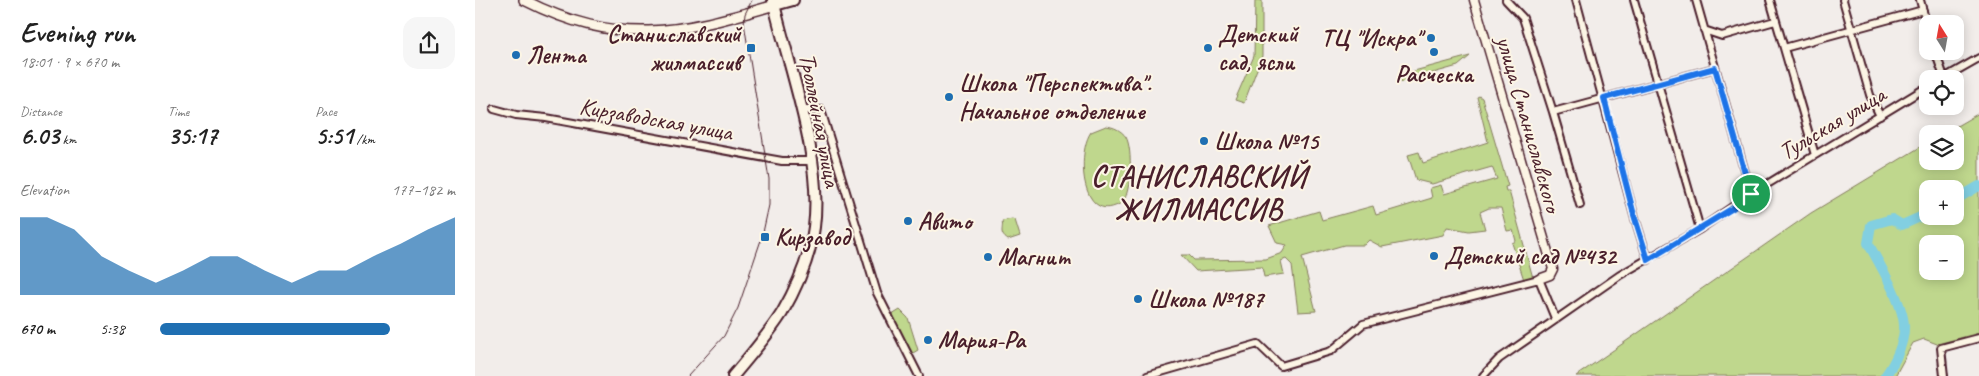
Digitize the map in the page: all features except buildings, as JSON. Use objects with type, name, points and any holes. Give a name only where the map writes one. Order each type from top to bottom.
[{"type":"main road","points":[[524,0],[553,14],[586,25],[613,31],[657,32],[696,27],[774,3],[793,0]]},
{"type":"main road","name":"Троллейная улица","points":[[733,376],[782,312],[805,260],[814,229],[816,209],[812,161],[774,3]]},
{"type":"street","name":"улица Станиславского","points":[[1474,0],[1553,269],[1550,276],[1539,279]]},
{"type":"street","points":[[1505,0],[1523,18],[1580,205]]},
{"type":"street","points":[[1576,0],[1648,260]]},
{"type":"street","points":[[1634,0],[1700,228]]},
{"type":"street","points":[[1696,0],[1751,194]]},
{"type":"street","points":[[1770,0],[1815,155]]},
{"type":"street","points":[[1843,0],[1870,95],[1880,116]]},
{"type":"street","points":[[1920,0],[1924,15]]},
{"type":"street","points":[[1784,48],[1923,10]]},
{"type":"street","points":[[1704,30],[1722,36],[1775,21]]},
{"type":"street","points":[[1957,70],[1979,58]]},
{"type":"street","points":[[1553,112],[1715,68]]},
{"type":"street","name":"Тульская улица","points":[[1483,376],[1499,359],[1555,318],[1620,275],[1648,260],[1751,194],[1919,93]]},
{"type":"street","name":"Кирзаводская улица","points":[[494,109],[516,115],[546,118],[782,161],[812,161]]},
{"type":"street","points":[[801,110],[821,110],[877,293],[919,376]]},
{"type":"street","points":[[1147,376],[1258,344],[1281,366],[1331,351],[1363,324],[1539,279],[1555,318]]},
{"type":"street","points":[[1944,376],[1941,348],[1979,338]]},
{"type":"green space","points":[[1255,0],[1262,0],[1262,56],[1244,103],[1235,100],[1254,56]]},
{"type":"green space","points":[[1470,56],[1458,66],[1401,82],[1399,75]]},
{"type":"green space","points":[[1477,97],[1482,98],[1508,186],[1505,187],[1506,191],[1509,191],[1533,278],[1524,280],[1512,243],[1516,241],[1513,230],[1507,231],[1501,208],[1489,208],[1480,212],[1485,229],[1469,231],[1447,227],[1443,235],[1382,247],[1369,240],[1364,245],[1344,245],[1302,257],[1316,311],[1298,312],[1292,265],[1286,259],[1281,261],[1284,274],[1264,277],[1262,267],[1196,271],[1181,255],[1189,255],[1194,260],[1266,259],[1282,253],[1287,245],[1277,243],[1269,226],[1319,211],[1322,220],[1373,206],[1376,215],[1432,198],[1430,188],[1441,185],[1444,194],[1497,179],[1492,167],[1432,184],[1416,180],[1408,155],[1419,152],[1423,163],[1488,142]]},
{"type":"green space","points":[[1979,113],[1979,333],[1937,344],[1924,339],[1913,343],[1895,376],[1576,376],[1811,213],[1919,148],[1919,170],[1964,170],[1964,125],[1958,125]]},
{"type":"green space","points":[[1106,126],[1122,132],[1126,137],[1130,151],[1129,180],[1126,197],[1123,202],[1109,208],[1098,205],[1090,197],[1083,170],[1086,142],[1091,132]]},
{"type":"green space","points":[[1015,220],[1020,236],[1008,240],[1002,233],[1002,221]]},
{"type":"green space","points":[[900,310],[908,318],[918,350],[913,353],[911,353],[892,315]]},
{"type":"waterway","points":[[1964,195],[1979,186]]},
{"type":"waterway","points":[[1885,376],[1899,352],[1904,325],[1903,316],[1895,295],[1868,243],[1871,225],[1892,219],[1902,225],[1919,218]]},
{"type":"tram line","points":[[688,376],[724,336],[738,308],[762,237],[769,205],[769,179],[744,23],[745,14],[752,0]]},
{"type":"place","name":"ТЦ \"Искра\"","points":[[1431,38]]},
{"type":"place","name":"Станиславский жилмассив","points":[[751,48]]},
{"type":"place","name":"Детский сад, ясли","points":[[1208,48]]},
{"type":"place","name":"Расческа","points":[[1434,52]]},
{"type":"place","name":"Лента","points":[[516,55]]},
{"type":"place","name":"Школа \"Перспектива\". Начальное отделение","points":[[949,97]]},
{"type":"place","name":"Школа №15","points":[[1204,141]]},
{"type":"place","name":"Авито","points":[[908,221]]},
{"type":"place","name":"Кирзавод","points":[[765,237]]},
{"type":"place","name":"Детский сад №432","points":[[1434,256]]},
{"type":"place","name":"Магнит","points":[[988,257]]},
{"type":"place","name":"Школа №187","points":[[1138,299]]},
{"type":"place","name":"Мария-Ра","points":[[928,340]]},
{"type":"district","name":"СТАНИСЛАВСКИЙ ЖИЛМАССИВ","points":[[1199,193]]},
{"type":"route","points":[[1715,68],[1751,194],[1733,208],[1648,260],[1634,215],[1604,98],[1715,68]]}]
